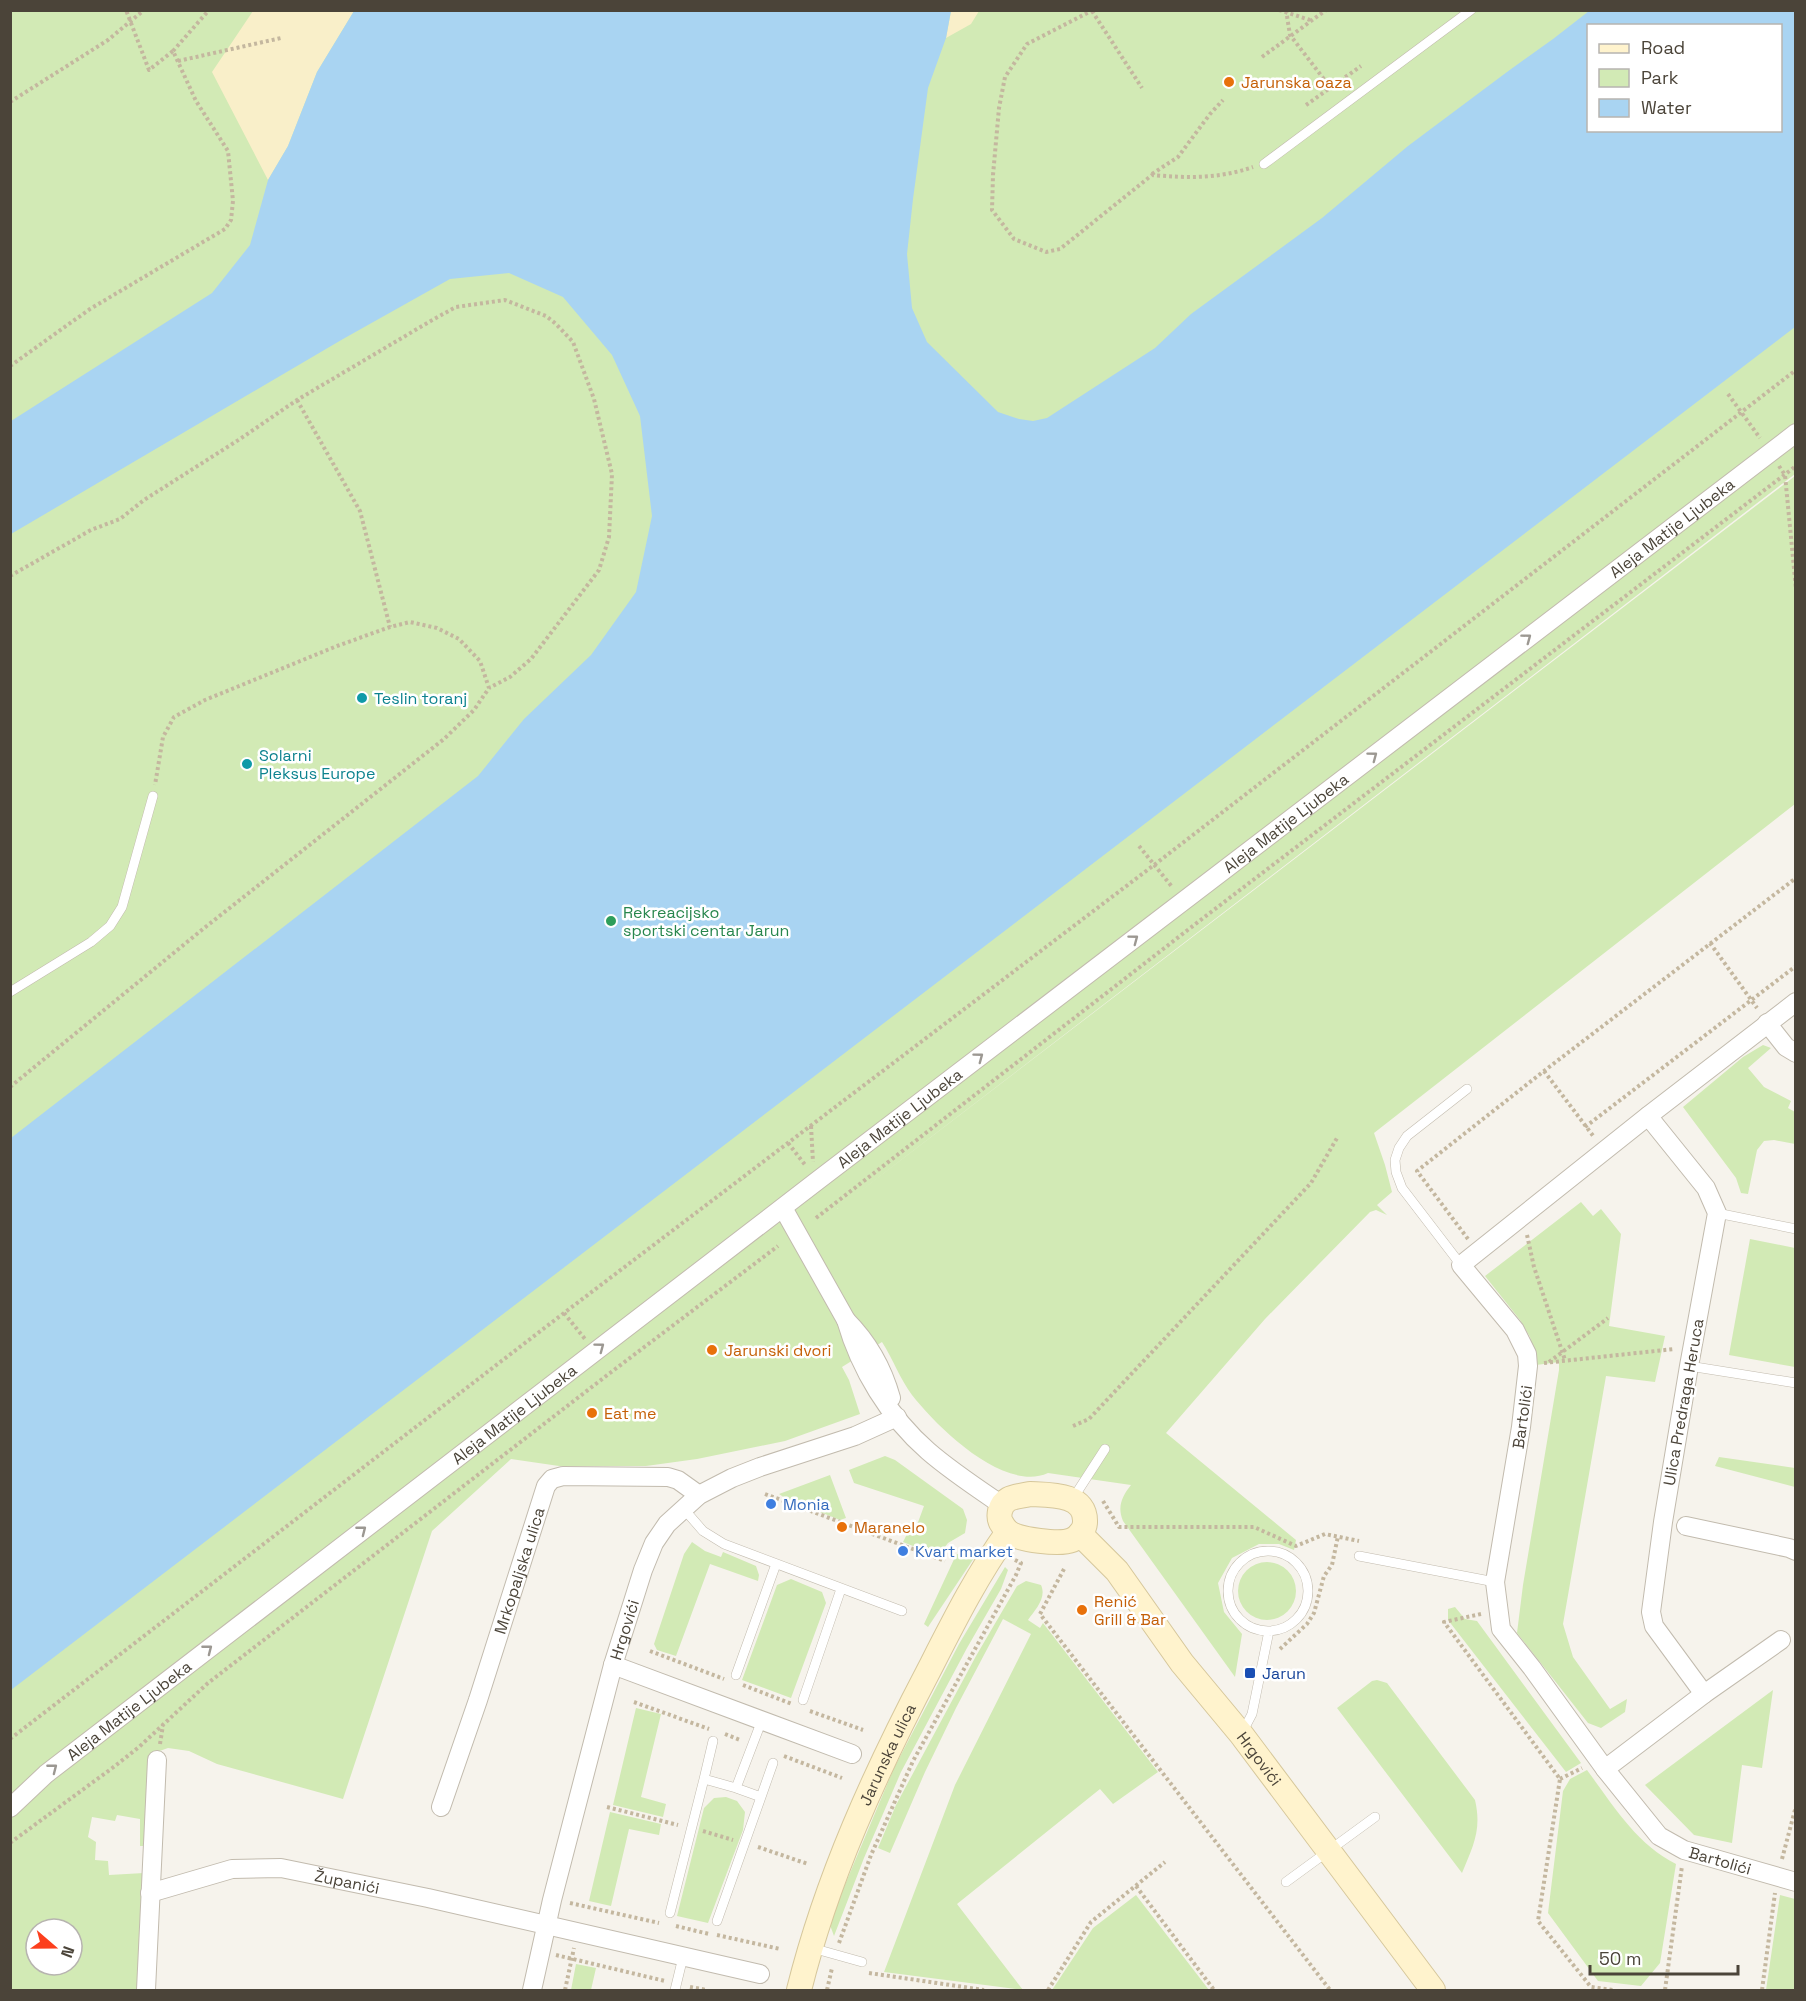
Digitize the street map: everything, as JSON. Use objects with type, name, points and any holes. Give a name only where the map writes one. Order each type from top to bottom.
[{"type":"street","name":"Aleja Matije Ljubeka","points":[[10,1808],[46,1774],[1796,433]]},
{"type":"street","points":[[1461,1265],[1796,1002]]},
{"type":"street","points":[[1767,1023],[1786,1047],[1796,1053]]},
{"type":"street","points":[[1648,1116],[1706,1188],[1717,1213]]},
{"type":"street","points":[[783,1208],[846,1320],[871,1351],[888,1388],[897,1417],[935,1458],[1002,1505]]},
{"type":"street","name":"Ulica Predraga Heruca","points":[[1704,1694],[1654,1626],[1651,1612],[1663,1522],[1717,1213]]},
{"type":"street","name":"Bartolići","points":[[1461,1265],[1515,1330],[1527,1354],[1528,1366],[1521,1426],[1496,1582],[1501,1629],[1532,1668],[1597,1767],[1659,1836],[1684,1850],[1796,1882]]},
{"type":"street","name":"Hrgovići","points":[[532,1990],[546,1926],[613,1665],[643,1570],[654,1543],[667,1524],[699,1495],[732,1478],[855,1436],[897,1417]]},
{"type":"street","name":"Mrkopaljska ulica","points":[[441,1807],[478,1700],[546,1486],[552,1479],[563,1476],[668,1477],[678,1480],[699,1495]]},
{"type":"street","points":[[1029,1494],[1058,1496],[1072,1500],[1084,1512],[1085,1521],[1080,1534],[1065,1542],[1030,1539],[1008,1532],[1000,1521],[999,1514],[1002,1505],[1008,1498],[1029,1494]]},
{"type":"street","points":[[1686,1526],[1796,1551]]},
{"type":"street","name":"Jarunska ulica","points":[[799,1990],[810,1948],[851,1832],[875,1776],[953,1624],[1008,1532]]},
{"type":"street","name":"Hrgovići","points":[[1080,1534],[1117,1571],[1182,1663],[1241,1734],[1432,1990]]},
{"type":"street","points":[[1597,1767],[1781,1640]]},
{"type":"street","name":"Jarunska ulica","points":[[613,1665],[852,1754]]},
{"type":"street","points":[[146,1990],[157,1760]]},
{"type":"street","name":"Županići","points":[[150,1893],[232,1869],[281,1868],[428,1898],[546,1926]]},
{"type":"street","points":[[546,1926],[760,1974]]},
{"type":"lane","points":[[1264,164],[1471,10]]},
{"type":"lane","points":[[10,992],[91,942],[110,926],[122,907],[153,796]]},
{"type":"lane","points":[[1461,1265],[1402,1188],[1396,1172],[1395,1160],[1407,1136],[1467,1089]]},
{"type":"lane","points":[[1717,1213],[1796,1229]]},
{"type":"lane","points":[[1689,1366],[1796,1383]]},
{"type":"lane","points":[[1072,1500],[1105,1449]]},
{"type":"lane","points":[[683,1508],[703,1531],[724,1544],[902,1611]]},
{"type":"lane","points":[[1259,1552],[1285,1555],[1302,1571],[1306,1582],[1305,1605],[1300,1615],[1291,1624],[1269,1631],[1250,1627],[1235,1615],[1229,1603],[1230,1577],[1247,1557],[1259,1552]]},
{"type":"lane","points":[[1359,1556],[1496,1582]]},
{"type":"lane","points":[[734,1680],[776,1564]]},
{"type":"lane","points":[[802,1705],[841,1589]]},
{"type":"lane","points":[[1241,1734],[1252,1714],[1269,1631]]},
{"type":"lane","points":[[736,1788],[762,1720]]},
{"type":"lane","points":[[670,1913],[713,1742]]},
{"type":"lane","points":[[717,1921],[773,1763]]},
{"type":"lane","points":[[704,1779],[761,1797]]},
{"type":"lane","points":[[1286,1882],[1376,1817]]},
{"type":"lane","points":[[810,1948],[860,1967]]},
{"type":"lane","points":[[676,1987],[683,1957]]},
{"type":"path","points":[[126,10],[149,70],[173,51],[209,10]]},
{"type":"path","points":[[10,102],[108,40],[144,10]]},
{"type":"path","points":[[1279,10],[1310,20]]},
{"type":"path","points":[[1262,57],[1326,10]]},
{"type":"path","points":[[1142,88],[1093,11],[1027,44],[1005,77],[999,108],[993,175],[992,210],[1014,239],[1046,252],[1060,249],[1178,157],[1223,100]]},
{"type":"path","points":[[1287,12],[1290,35],[1330,87]]},
{"type":"path","points":[[178,61],[281,38]]},
{"type":"path","points":[[10,366],[90,309],[225,229],[231,220],[233,201],[228,151],[196,101],[173,51]]},
{"type":"path","points":[[1306,105],[1361,66]]},
{"type":"path","points":[[1152,175],[1190,178],[1231,174],[1264,164]]},
{"type":"path","points":[[10,576],[91,530],[120,519],[144,500],[334,376],[456,307],[505,300],[546,316],[573,342],[594,399],[612,474],[609,537],[599,570],[531,659],[510,677],[489,688],[474,710],[444,739],[203,929],[10,1087]]},
{"type":"path","points":[[10,1739],[564,1313],[1154,865],[1796,370]]},
{"type":"path","points":[[1728,394],[1746,419]]},
{"type":"path","points":[[297,400],[360,511],[390,627]]},
{"type":"path","points":[[816,1218],[1796,466]]},
{"type":"path","points":[[1785,475],[1796,589]]},
{"type":"path","points":[[153,796],[163,737],[174,717],[205,700],[390,627],[410,622],[437,628],[459,639],[480,661],[489,688]]},
{"type":"path","points":[[1139,846],[1177,893]]},
{"type":"path","points":[[1478,1252],[1417,1171],[1796,878]]},
{"type":"path","points":[[1710,943],[1767,1023]]},
{"type":"path","points":[[1586,1126],[1796,966]]},
{"type":"path","points":[[1544,1071],[1604,1151]]},
{"type":"path","points":[[811,1126],[814,1167]]},
{"type":"path","points":[[1073,1426],[1089,1419],[1311,1182],[1337,1138]]},
{"type":"path","points":[[788,1143],[812,1174]]},
{"type":"path","points":[[832,1199],[836,1204]]},
{"type":"path","points":[[1523,1216],[1534,1267],[1565,1360]]},
{"type":"path","points":[[10,1843],[131,1753],[208,1683],[778,1246]]},
{"type":"path","points":[[564,1313],[589,1344]]},
{"type":"path","points":[[1548,1362],[1608,1318]]},
{"type":"path","points":[[1528,1366],[1692,1347]]},
{"type":"path","points":[[765,1494],[945,1561]]},
{"type":"path","points":[[1103,1500],[1119,1527],[1254,1527],[1296,1546],[1324,1534],[1362,1542]]},
{"type":"path","points":[[1276,1657],[1278,1651],[1307,1624],[1314,1613],[1324,1576],[1332,1565],[1338,1536]]},
{"type":"path","points":[[840,1942],[872,1855],[913,1761],[1016,1575],[1021,1563],[1015,1560]]},
{"type":"path","points":[[1064,1569],[1040,1614],[1330,1990]]},
{"type":"path","points":[[1482,1614],[1444,1622],[1560,1779],[1538,1921],[1591,1987],[1612,1990]]},
{"type":"path","points":[[650,1651],[802,1705],[863,1730]]},
{"type":"path","points":[[1560,1779],[1597,1767]]},
{"type":"path","points":[[1762,1990],[1778,1877],[1796,1806]]},
{"type":"path","points":[[607,1807],[692,1828],[808,1864]]},
{"type":"path","name":"Bartolići","points":[[1665,1990],[1683,1860]]},
{"type":"path","points":[[1048,1990],[1091,1922],[1165,1862]]},
{"type":"path","points":[[1136,1886],[1214,1990]]},
{"type":"path","points":[[565,1990],[575,1942]]},
{"type":"path","points":[[572,1959],[676,1987],[707,1990]]},
{"type":"path","points":[[860,1967],[984,1990]]},
{"type":"path","points":[[827,1990],[832,1968]]},
{"type":"green space","name":"Rekreacijsko sportski centar Jarun","points":[[10,11],[1795,11],[1795,474],[837,1209],[1795,476],[1795,804],[1374,1133],[1392,1192],[1377,1205],[1387,1215],[1376,1210],[1370,1212],[1265,1319],[1166,1433],[1296,1540],[1294,1550],[1279,1544],[1259,1544],[1232,1558],[1218,1583],[1224,1612],[1242,1634],[1235,1677],[1123,1521],[1120,1511],[1121,1502],[1131,1485],[1048,1473],[1031,1477],[1012,1474],[992,1466],[954,1439],[923,1408],[908,1389],[882,1342],[842,1367],[849,1380],[860,1414],[785,1441],[697,1459],[646,1466],[559,1466],[511,1459],[432,1531],[343,1799],[217,1764],[189,1751],[168,1748],[151,1754],[146,1846],[140,1846],[140,1819],[117,1815],[115,1821],[92,1817],[88,1837],[96,1842],[95,1860],[108,1861],[109,1875],[144,1873],[139,1990],[11,1990]]},
{"type":"green space","points":[[1763,1045],[1771,1048],[1748,1068],[1764,1087],[1791,1101],[1788,1108],[1795,1112],[1795,1144],[1774,1140],[1764,1141],[1757,1150],[1748,1194],[1741,1193],[1736,1178],[1683,1107],[1743,1057]]},
{"type":"green space","points":[[1581,1202],[1593,1216],[1601,1209],[1621,1234],[1609,1326],[1665,1336],[1655,1382],[1606,1376],[1563,1624],[1573,1657],[1610,1709],[1627,1699],[1625,1712],[1601,1728],[1588,1723],[1517,1633],[1559,1362],[1536,1365],[1530,1337],[1520,1320],[1485,1276]]},
{"type":"green space","points":[[1750,1239],[1795,1248],[1795,1367],[1729,1355]]},
{"type":"green space","points":[[885,1456],[895,1460],[963,1509],[967,1520],[965,1533],[948,1543],[938,1556],[903,1542],[907,1534],[913,1536],[924,1506],[854,1483],[849,1470]]},
{"type":"green space","points":[[1719,1457],[1795,1468],[1795,1487],[1715,1466]]},
{"type":"green space","points":[[830,1475],[846,1518],[840,1520],[779,1494]]},
{"type":"green space","points":[[692,1542],[705,1551],[721,1557],[723,1552],[756,1566],[759,1575],[758,1581],[710,1564],[676,1656],[657,1650],[654,1644],[684,1554]]},
{"type":"green space","points":[[977,1550],[976,1555],[928,1627],[924,1624],[956,1555],[963,1551]]},
{"type":"green space","points":[[1267,1562],[1278,1564],[1291,1575],[1296,1591],[1294,1602],[1283,1615],[1267,1620],[1256,1618],[1243,1607],[1238,1591],[1240,1580],[1251,1567]]},
{"type":"green space","points":[[1005,1567],[1008,1570],[1001,1589],[901,1772],[834,1936],[830,1925],[831,1918],[894,1768],[959,1644]]},
{"type":"green space","points":[[791,1579],[822,1592],[826,1603],[791,1698],[742,1680],[777,1585]]},
{"type":"green space","points":[[1026,1581],[1041,1585],[1042,1590],[1039,1604],[1028,1620],[1040,1628],[1043,1623],[1158,1772],[1113,1804],[1100,1789],[957,1904],[1023,1990],[884,1972],[955,1785],[1031,1634],[1003,1619],[925,1772],[890,1853],[878,1848],[896,1805],[976,1656],[1017,1586]]},
{"type":"green space","points":[[1455,1607],[1465,1619],[1477,1621],[1581,1763],[1566,1772],[1448,1620],[1448,1609]]},
{"type":"green space","points":[[1372,1681],[1387,1683],[1475,1800],[1477,1829],[1462,1873],[1337,1708]]},
{"type":"green space","points":[[1773,1690],[1762,1768],[1742,1765],[1732,1843],[1694,1835],[1645,1785]]},
{"type":"green space","points":[[636,1708],[661,1714],[641,1797],[666,1804],[663,1817],[613,1805]]},
{"type":"green space","points":[[1587,1770],[1637,1835],[1662,1856],[1676,1864],[1660,1963],[1641,1986],[1598,1981],[1548,1913],[1563,1791],[1570,1779]]},
{"type":"green space","points":[[726,1797],[737,1801],[745,1812],[743,1830],[708,1923],[677,1916],[704,1808],[714,1798]]},
{"type":"green space","points":[[610,1812],[661,1824],[659,1835],[629,1829],[611,1906],[589,1901]]},
{"type":"green space","points":[[1136,1895],[1209,1990],[1052,1990],[1093,1928]]},
{"type":"green space","points":[[1780,1895],[1795,1899],[1795,1990],[1766,1990]]},
{"type":"green space","points":[[576,1964],[596,1968],[591,1990],[571,1990]]},
{"type":"sand","points":[[253,11],[354,11],[317,72],[288,146],[268,180],[212,72]]},
{"type":"sand","points":[[951,11],[979,11],[971,24],[946,38]]},
{"type":"water","points":[[354,11],[951,11],[946,38],[928,88],[913,199],[907,254],[912,308],[927,342],[998,412],[1033,421],[1047,418],[1155,348],[1191,314],[1322,218],[1408,146],[1589,11],[1795,11],[1795,327],[11,1690],[11,1138],[478,776],[524,719],[591,655],[636,592],[652,516],[640,416],[612,355],[563,297],[509,273],[450,279],[343,339],[11,534],[11,421],[212,293],[250,245],[268,180],[288,146],[317,72]]},
{"type":"place","name":"Jarunska oaza","points":[[1229,82]]},
{"type":"place","name":"Teslin toranj","points":[[362,698]]},
{"type":"place","name":"Solarni Pleksus Europe","points":[[247,764]]},
{"type":"place","name":"Rekreacijsko sportski centar Jarun","points":[[611,921]]},
{"type":"place","name":"Jarunski dvori","points":[[712,1350]]},
{"type":"place","name":"Eat me","points":[[592,1413]]},
{"type":"place","name":"Monia","points":[[771,1504]]},
{"type":"place","name":"Maranelo","points":[[842,1527]]},
{"type":"place","name":"Kvart market","points":[[903,1551]]},
{"type":"place","name":"Renić Grill & Bar","points":[[1082,1610]]},
{"type":"place","name":"Jarun","points":[[1250,1673]]}]
